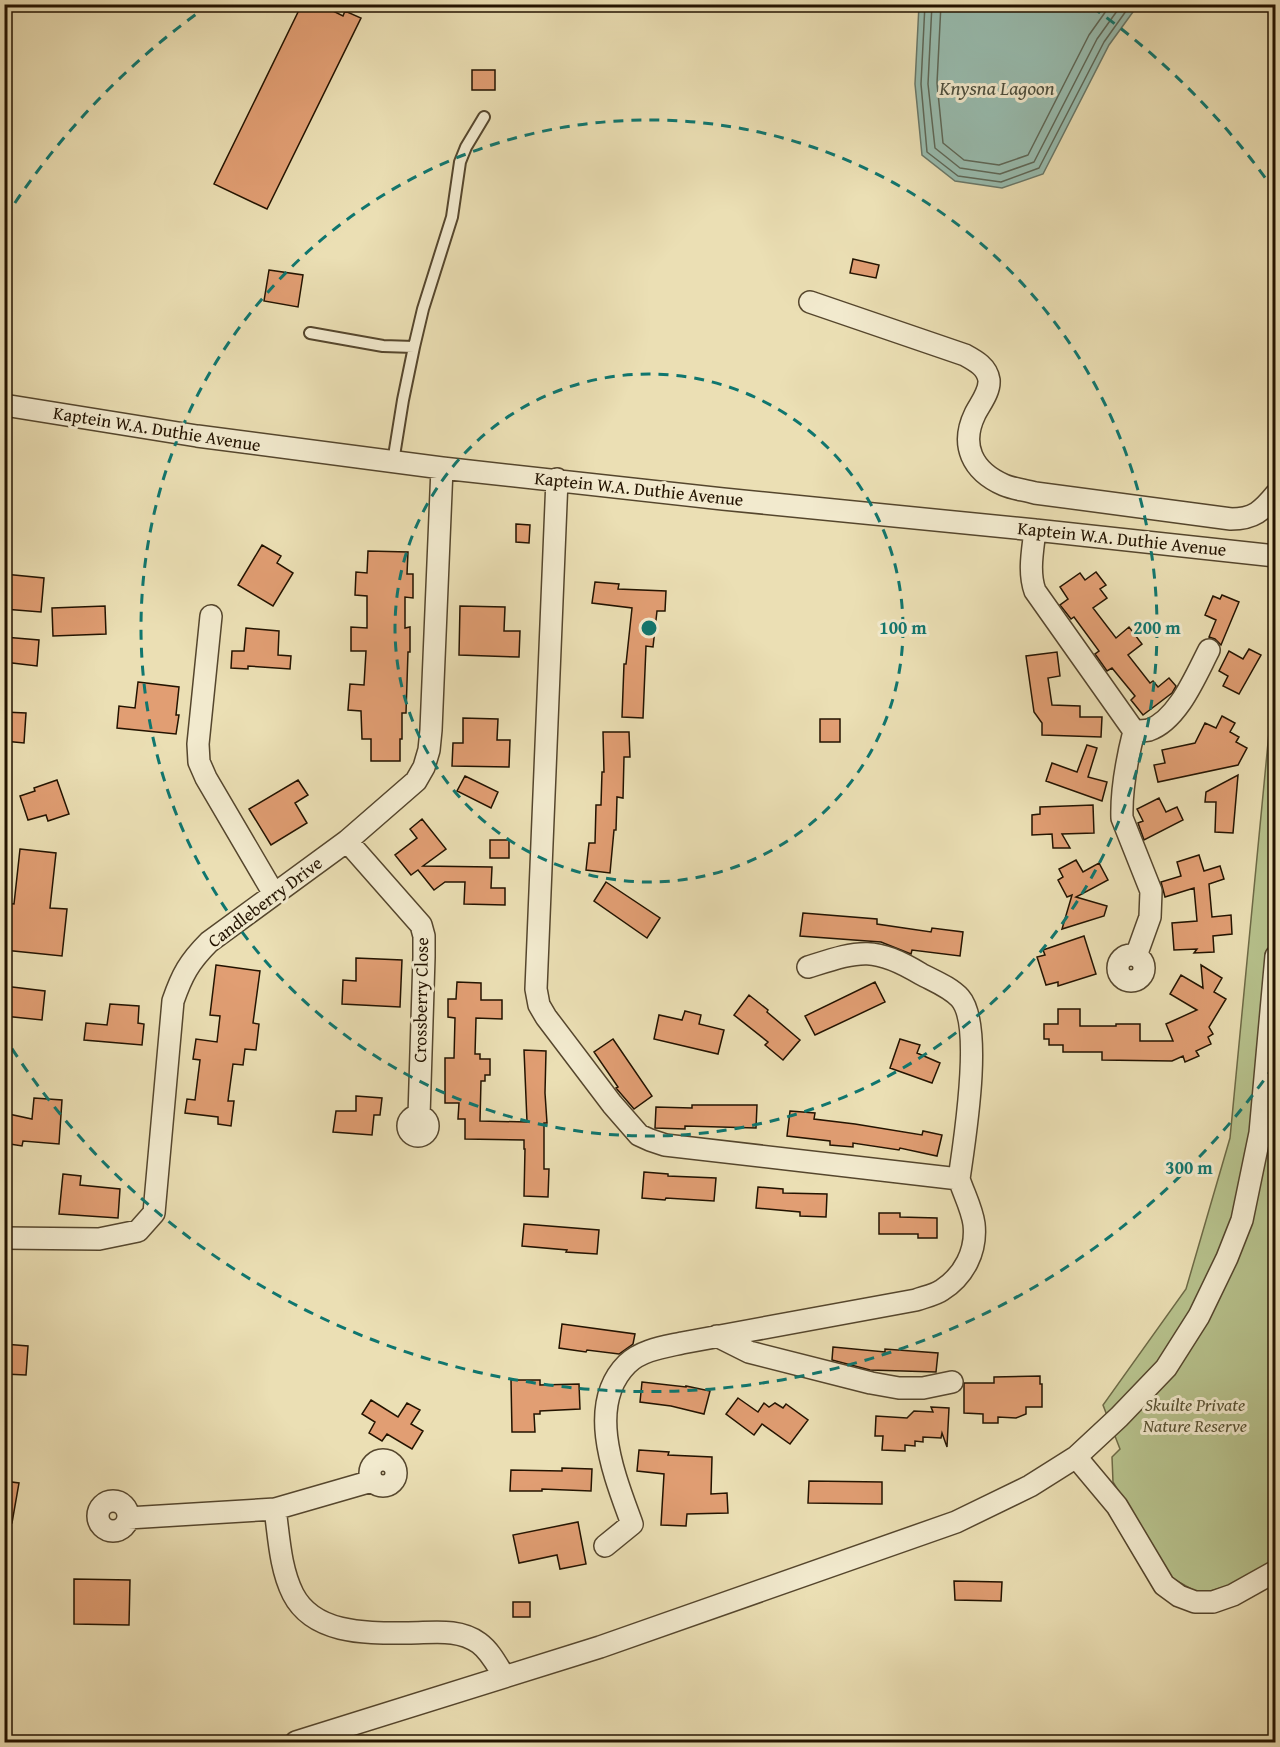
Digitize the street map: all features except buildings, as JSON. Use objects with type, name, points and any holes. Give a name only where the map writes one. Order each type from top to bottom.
[{"type":"street","points":[[810,302],[965,355],[978,362],[986,370],[989,388],[973,417],[967,439],[968,450],[974,461],[987,475],[1004,485],[1035,493],[1231,519],[1245,519],[1253,516],[1265,508],[1275,494]]},
{"type":"street","name":"Kaptein W.A. Duthie Avenue","points":[[4,405],[197,436],[442,468],[1275,556]]},
{"type":"street","name":"Candleberry Drive","points":[[4,1238],[99,1239],[138,1231],[154,1213],[173,1001],[181,977],[194,957],[209,942],[347,841],[416,781],[424,767],[429,750],[431,718],[442,468]]},
{"type":"street","points":[[557,479],[536,989],[546,1017],[612,1104],[639,1135],[650,1140],[677,1146],[959,1179]]},
{"type":"street","points":[[1035,530],[1031,566],[1032,584],[1035,591],[1134,731],[1128,756],[1122,818],[1151,891],[1150,917],[1136,956]]},
{"type":"street","points":[[211,616],[198,744],[199,762],[206,778],[274,894]]},
{"type":"street","points":[[1134,731],[1148,730],[1162,723],[1175,709],[1209,650]]},
{"type":"street","name":"Crossberry Close","points":[[347,841],[421,925],[424,936],[419,1116]]},
{"type":"street","points":[[605,1546],[632,1524],[618,1487],[605,1426],[608,1396],[616,1379],[628,1363],[646,1353],[682,1342],[916,1300],[941,1291],[960,1276],[967,1264],[974,1227],[959,1179],[969,1108],[972,1035],[967,1009],[949,990],[900,961],[870,953],[849,954],[808,967]]},
{"type":"street","points":[[297,1743],[600,1647],[956,1522],[1030,1486],[1076,1457],[1166,1368],[1199,1316],[1227,1258],[1242,1220],[1260,1133],[1275,956]]},
{"type":"street","points":[[717,1336],[749,1352],[871,1383],[899,1388],[923,1388],[952,1382]]},
{"type":"street","points":[[1076,1457],[1117,1506],[1164,1585],[1179,1596],[1195,1602],[1214,1602],[1233,1595],[1275,1571]]},
{"type":"street","points":[[128,1518],[274,1509],[372,1481]]},
{"type":"street","points":[[274,1509],[284,1569],[294,1595],[309,1615],[333,1628],[372,1633],[448,1632],[468,1637],[481,1644],[504,1676]]},
{"type":"lane","points":[[393,462],[414,347],[423,309],[452,217],[460,162],[484,117]]},
{"type":"lane","points":[[310,333],[383,346],[414,347]]},
{"type":"green space","name":"Skuilte Private Nature Reserve","points":[[1275,670],[1275,1572],[1200,1594],[1170,1577],[1113,1482],[1112,1457],[1120,1449],[1103,1405],[1186,1289],[1230,1138]]},
{"type":"water","name":"Knysna Lagoon","points":[[919,4],[1138,5],[1109,45],[1043,174],[1002,188],[955,181],[922,155],[915,84]]}]
